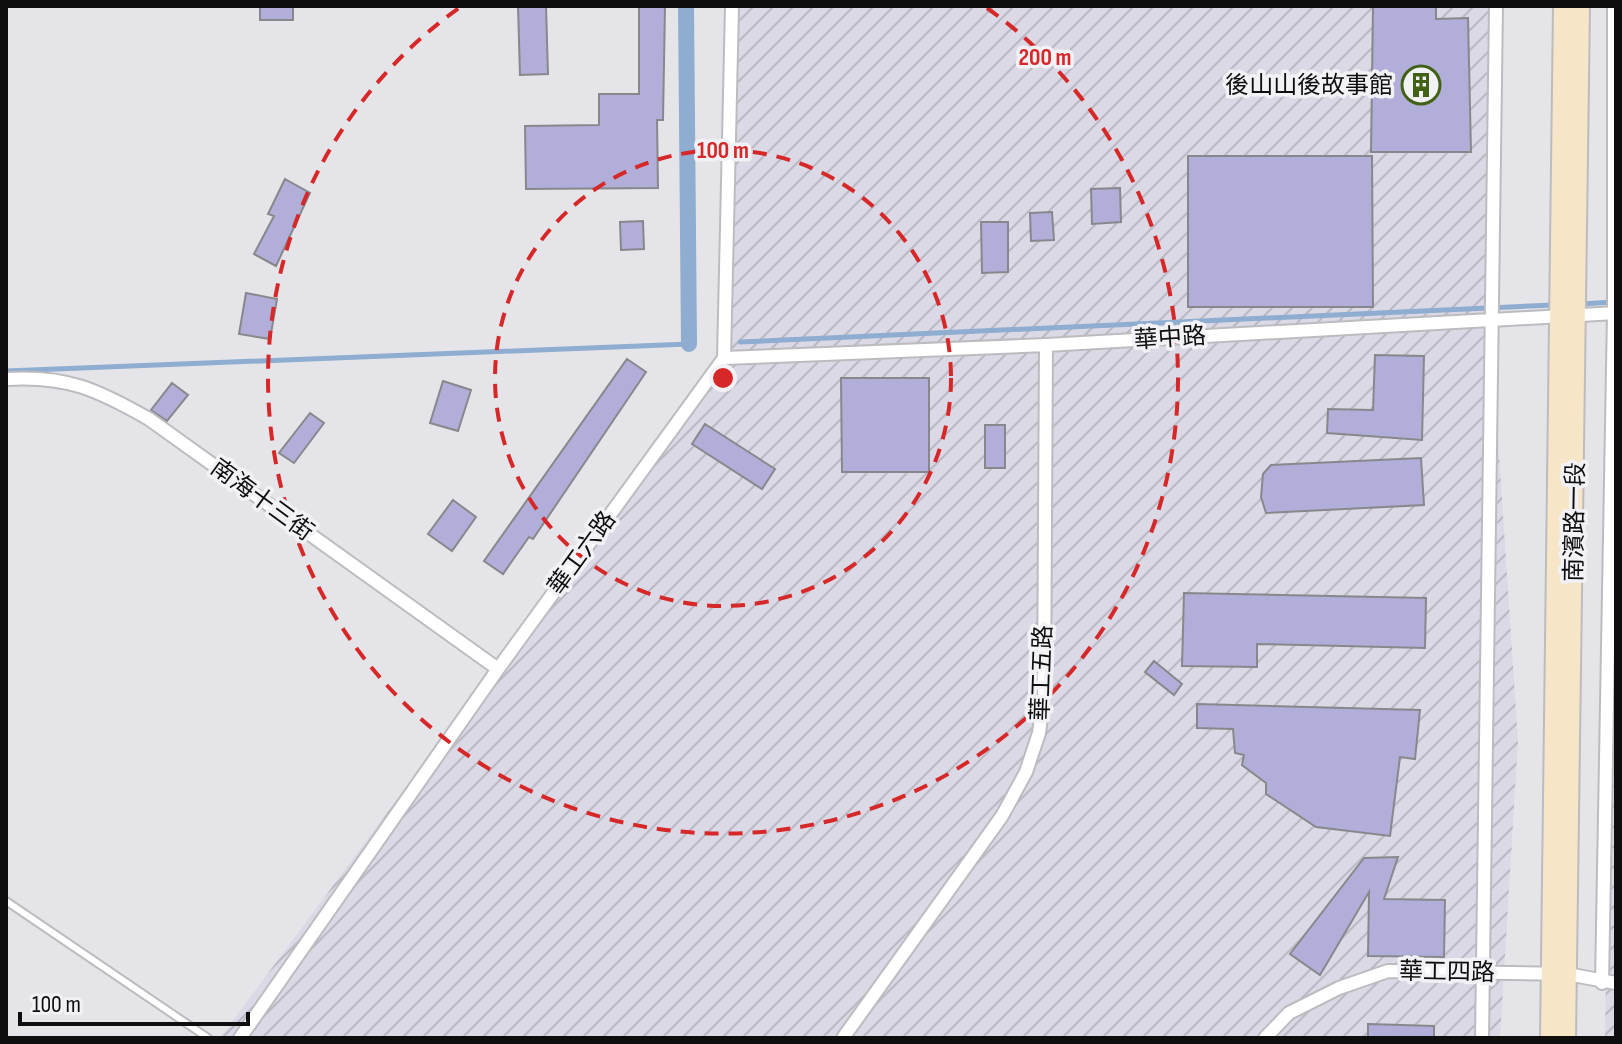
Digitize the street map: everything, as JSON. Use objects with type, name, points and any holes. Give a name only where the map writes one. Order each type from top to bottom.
[{"type":"main road","name":"南濱路一段","points":[[1563,6],[1567,313],[1559,974],[1566,1038]]},
{"type":"main road","name":"南濱路一段","points":[[1567,313],[1580,6]]},
{"type":"main road","name":"南濱路一段","points":[[1550,1038],[1559,974]]},
{"type":"street","points":[[724,358],[732,6]]},
{"type":"street","points":[[1482,1038],[1496,6]]},
{"type":"street","points":[[1602,983],[1615,313],[1614,6]]},
{"type":"street","name":"華中路","points":[[724,358],[1046,345],[1567,313],[1615,313]]},
{"type":"street","name":"華工五路","points":[[843,1038],[1002,816],[1026,772],[1039,733],[1044,695],[1046,345]]},
{"type":"street","name":"華工六路","points":[[240,1038],[498,669],[724,358]]},
{"type":"street","name":"南海十三街","points":[[6,379],[37,377],[96,388],[149,419],[498,669]]},
{"type":"street","name":"華工四路","points":[[1265,1038],[1289,1013],[1339,988],[1388,971],[1559,974],[1616,983]]},
{"type":"lane","points":[[6,901],[208,1038]]},
{"type":"shaded area","points":[[732,6],[1496,6],[1490,318],[1518,741],[1500,1038],[220,1038],[724,358]]},
{"type":"shaded area","points":[[1616,316],[1616,1038],[1605,1038],[1610,710]]},
{"type":"building","points":[[260,6],[293,6],[293,20],[260,20]]},
{"type":"building","points":[[518,6],[546,6],[548,74],[520,75]]},
{"type":"building","points":[[639,6],[665,6],[663,120],[657,120],[658,188],[526,189],[525,126],[599,125],[599,94],[639,94]]},
{"type":"building","name":"後山山後故事館","points":[[1373,6],[1436,6],[1436,19],[1468,18],[1471,152],[1371,152]]},
{"type":"building","points":[[1188,156],[1372,156],[1373,307],[1188,307]]},
{"type":"building","points":[[285,179],[310,193],[276,266],[254,254],[274,216],[268,214]]},
{"type":"building","points":[[1120,188],[1121,222],[1092,224],[1091,189]]},
{"type":"building","points":[[1052,212],[1054,240],[1031,241],[1030,213]]},
{"type":"building","points":[[643,221],[644,249],[621,250],[620,222]]},
{"type":"building","points":[[981,222],[1008,222],[1008,272],[982,273]]},
{"type":"building","points":[[246,293],[277,299],[270,339],[239,334]]},
{"type":"building","points":[[1375,355],[1424,356],[1422,440],[1327,433],[1328,409],[1373,410]]},
{"type":"building","points":[[627,359],[646,372],[533,539],[529,537],[503,574],[484,561]]},
{"type":"building","points":[[841,378],[929,378],[929,472],[842,472]]},
{"type":"building","points":[[443,381],[471,390],[458,431],[430,423]]},
{"type":"building","points":[[172,383],[188,395],[167,421],[151,410]]},
{"type":"building","points":[[310,413],[324,423],[294,463],[279,453]]},
{"type":"building","points":[[705,424],[775,469],[762,489],[692,444]]},
{"type":"building","points":[[985,425],[1005,425],[1005,468],[985,468]]},
{"type":"building","points":[[1421,458],[1424,505],[1266,513],[1261,497],[1263,474],[1271,465]]},
{"type":"building","points":[[453,500],[476,517],[452,551],[428,534]]},
{"type":"building","points":[[1184,593],[1426,598],[1425,648],[1257,644],[1257,667],[1182,666]]},
{"type":"building","points":[[1154,661],[1182,684],[1174,695],[1145,672]]},
{"type":"building","points":[[1197,704],[1420,710],[1415,759],[1400,757],[1390,836],[1316,827],[1266,794],[1266,783],[1242,765],[1244,755],[1235,753],[1233,729],[1197,728]]},
{"type":"building","points":[[1398,857],[1384,899],[1445,900],[1444,957],[1368,956],[1369,892],[1320,975],[1290,954],[1364,858]]},
{"type":"building","points":[[1368,1024],[1434,1026],[1434,1038],[1368,1038]]},
{"type":"waterway","points":[[686,6],[689,344]]},
{"type":"waterway","points":[[1580,304],[1614,302]]},
{"type":"waterway","points":[[740,342],[1554,305]]},
{"type":"waterway","points":[[6,371],[689,344]]},
{"type":"place","name":"後山山後故事館","points":[[1421,85]]}]
